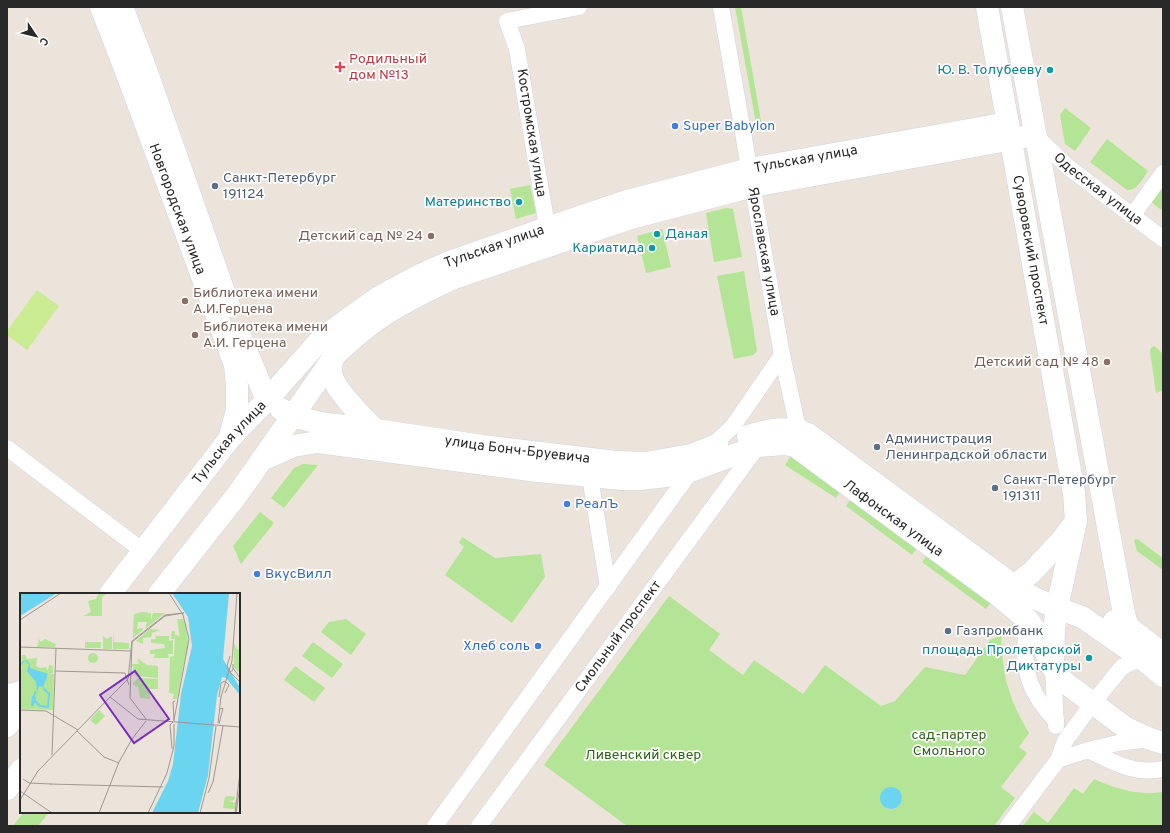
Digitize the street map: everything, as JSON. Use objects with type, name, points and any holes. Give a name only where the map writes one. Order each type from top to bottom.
[{"type":"street","name":"Новгородская улица","points":[[101,7],[132,86],[235,365],[237,410],[230,438]]},
{"type":"street","name":"Новгородская улица","points":[[122,7],[145,67],[243,347],[267,400]]},
{"type":"street","name":"Костромская улица","points":[[549,237],[517,48],[507,21],[579,7]]},
{"type":"street","name":"Ярославская улица","points":[[721,7],[782,355],[797,424],[808,434]]},
{"type":"street","name":"Суворовский проспект","points":[[987,7],[1074,493],[1076,521]]},
{"type":"street","name":"Суворовский проспект","points":[[1012,7],[1124,614],[1128,628]]},
{"type":"street","name":"Тульская улица","points":[[111,593],[230,438],[267,400],[322,338],[379,297],[418,276],[447,263],[631,218],[751,178],[1010,132],[1035,135]]},
{"type":"street","name":"Одесская улица","points":[[1035,135],[1068,167],[1163,239]]},
{"type":"street","points":[[1132,216],[1163,173]]},
{"type":"street","name":"Тульская улица","points":[[161,593],[232,501],[336,354],[354,337],[381,317],[430,289],[549,237]]},
{"type":"street","points":[[435,826],[691,470],[711,447],[733,426],[782,355]]},
{"type":"street","points":[[332,360],[331,373],[338,389],[376,430]]},
{"type":"street","name":"улица Бонч-Бруевича","points":[[267,400],[292,416],[320,423],[482,446],[616,462],[646,463],[692,455],[711,447],[764,438]]},
{"type":"street","name":"Лафонская улица","points":[[764,438],[785,428],[808,434],[1014,586]]},
{"type":"street","name":"улица Бонч-Бруевича","points":[[261,460],[293,446],[318,442],[622,480],[666,476],[691,470],[764,438]]},
{"type":"street","name":"Лафонская улица","points":[[764,438],[795,446],[992,591],[1024,617]]},
{"type":"street","name":"Смольный проспект","points":[[479,826],[764,438]]},
{"type":"street","points":[[7,448],[143,551]]},
{"type":"street","points":[[590,477],[608,587]]},
{"type":"street","points":[[1076,521],[1061,541],[1032,572],[1014,586],[1032,597],[1082,617],[1154,657]]},
{"type":"street","points":[[1058,760],[1053,668],[1054,628],[1076,521]]},
{"type":"street","points":[[1024,617],[1037,633],[1053,668],[1063,681],[1126,728],[1156,741]]},
{"type":"street","points":[[1024,617],[1025,659],[1029,679],[1035,695],[1044,709],[1056,721]]},
{"type":"street","points":[[1082,617],[1107,618],[1128,628],[1163,635]]},
{"type":"street","points":[[1128,628],[1154,657],[1163,676]]},
{"type":"street","points":[[1008,826],[1058,760],[1065,741],[1122,667],[1132,662],[1154,657]]},
{"type":"street","points":[[7,697],[20,692]]},
{"type":"street","points":[[7,726],[20,709]]},
{"type":"street","points":[[1058,760],[1088,750],[1118,743],[1156,741]]},
{"type":"street","points":[[1088,750],[1114,763],[1135,770],[1163,769]]},
{"type":"street","points":[[7,788],[20,771]]},
{"type":"green space","points":[[735,7],[741,7],[762,127],[757,128]]},
{"type":"green space","points":[[1065,108],[1091,128],[1075,151],[1065,144],[1060,115]]},
{"type":"green space","points":[[1107,139],[1148,171],[1139,184],[1131,190],[1127,190],[1090,162]]},
{"type":"green space","points":[[530,185],[536,213],[516,219],[510,189]]},
{"type":"green space","points":[[1161,189],[1163,191],[1163,211],[1151,202]]},
{"type":"green space","points":[[726,208],[733,209],[742,257],[714,262],[706,213]]},
{"type":"green space","points":[[662,229],[671,267],[646,273],[637,236]]},
{"type":"green space","points":[[744,271],[757,351],[753,355],[734,359],[717,276]]},
{"type":"green space","points":[[37,290],[59,306],[27,350],[7,335],[7,331]]},
{"type":"green space","points":[[1154,346],[1163,354],[1163,390],[1156,393],[1150,351]]},
{"type":"green space","points":[[791,456],[842,490],[836,498],[785,465]]},
{"type":"green space","points":[[303,464],[318,465],[284,508],[271,498],[294,468]]},
{"type":"green space","points":[[852,497],[918,547],[912,555],[846,506]]},
{"type":"green space","points":[[260,512],[274,523],[241,564],[233,546]]},
{"type":"green space","points":[[462,537],[495,558],[541,554],[545,577],[512,623],[445,575],[464,547],[459,543]]},
{"type":"green space","points":[[1137,539],[1163,558],[1163,570],[1137,551],[1134,540]]},
{"type":"green space","points":[[928,554],[992,601],[986,609],[922,562]]},
{"type":"green space","points":[[669,596],[720,634],[709,650],[743,675],[754,660],[803,694],[825,665],[881,706],[895,701],[925,667],[965,675],[990,640],[1001,635],[1005,677],[1015,707],[1029,733],[1019,747],[1027,753],[1001,787],[1015,798],[994,826],[627,826],[544,765]],"holes":[[[902,799],[898,807],[894,809],[885,808]]]},
{"type":"green space","points":[[346,619],[366,634],[351,655],[321,632],[329,622]]},
{"type":"green space","points":[[313,642],[343,664],[332,678],[302,656]]},
{"type":"green space","points":[[295,666],[325,688],[314,702],[284,680]]},
{"type":"green space","points":[[1094,779],[1128,791],[1145,793],[1163,792],[1163,826],[1023,826],[1034,812],[1048,823],[1074,788],[1083,794]]},
{"type":"green space","points":[[23,813],[48,813],[38,826],[13,826]]},
{"type":"water","points":[[891,787],[899,790],[902,798],[899,806],[891,809],[883,806],[880,798],[883,790]]},
{"type":"place","name":"Родильный дом №13","points":[[340,67]]},
{"type":"place","name":"Ю. В. Толубееву","points":[[1050,70]]},
{"type":"place","name":"Super Babylon","points":[[675,126]]},
{"type":"place","name":"Санкт-Петербург 191124","points":[[215,186]]},
{"type":"place","name":"Материнство","points":[[519,202]]},
{"type":"place","name":"Даная","points":[[657,234]]},
{"type":"place","name":"Детский сад № 24","points":[[431,236]]},
{"type":"place","name":"Кариатида","points":[[652,248]]},
{"type":"place","name":"Библиотека имени А.И.Герцена","points":[[185,301]]},
{"type":"place","name":"Библиотека имени А.И. Герцена","points":[[195,335]]},
{"type":"place","name":"Детский сад № 48","points":[[1107,362]]},
{"type":"place","name":"Администрация Ленинградской области","points":[[877,447]]},
{"type":"place","name":"Санкт-Петербург 191311","points":[[995,488]]},
{"type":"place","name":"РеалЪ","points":[[567,504]]},
{"type":"place","name":"ВкусВилл","points":[[257,574]]},
{"type":"place","name":"Газпромбанк","points":[[948,631]]},
{"type":"place","name":"Хлеб соль","points":[[538,646]]},
{"type":"place","name":"площадь Пролетарской Диктатуры","points":[[1089,658]]},
{"type":"park label","name":"сад-партер Смольного","points":[[949,744]]},
{"type":"park label","name":"Ливенский сквер","points":[[643,755]]}]
